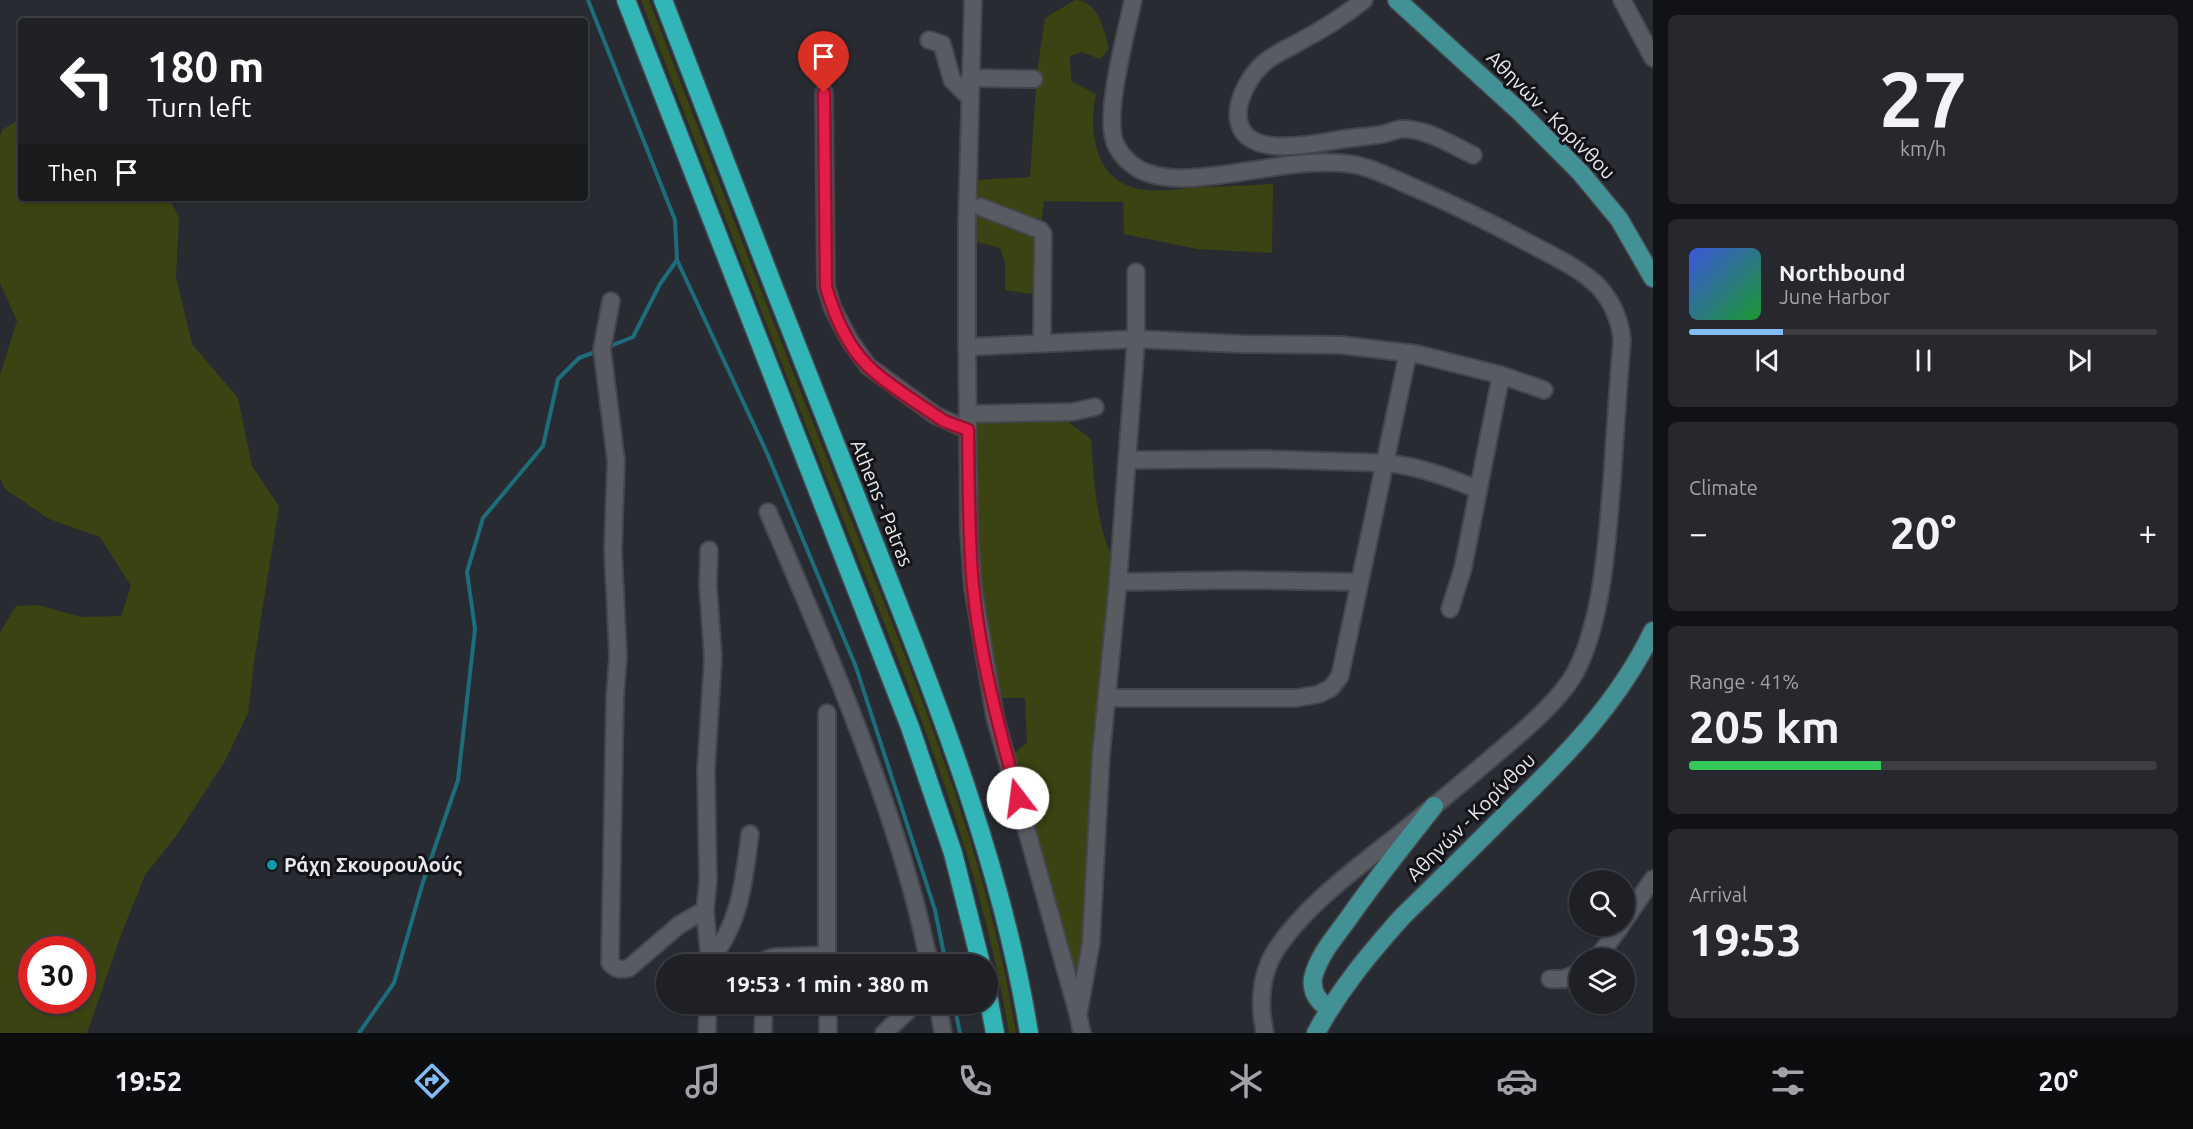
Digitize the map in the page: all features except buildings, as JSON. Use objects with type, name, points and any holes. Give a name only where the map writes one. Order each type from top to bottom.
[{"type":"highway","points":[[626,0],[910,727],[953,853],[978,954]]},
{"type":"highway","name":"Athens - Patras","points":[[663,0],[952,745],[995,877],[1029,1033]]},
{"type":"highway","points":[[991,1014],[995,1033]]},
{"type":"main road","name":"Αθηνών - Κορίνθου","points":[[1397,0],[1519,111],[1580,172],[1619,219],[1653,278]]},
{"type":"main road","name":"Αθηνών - Κορίνθου","points":[[1316,1033],[1329,1008],[1347,982],[1402,917],[1561,760],[1597,719],[1634,667],[1653,631]]},
{"type":"main road","points":[[1329,1008],[1322,1004],[1313,991],[1313,980],[1319,962],[1372,886],[1434,806]]},
{"type":"street","points":[[973,0],[967,346],[969,532],[973,588],[995,717],[1082,1033]]},
{"type":"street","points":[[1133,0],[1112,112],[1112,134],[1116,147],[1130,163],[1146,173],[1190,179],[1312,164],[1356,165],[1374,171],[1472,213],[1564,262],[1588,278],[1607,297],[1617,316],[1622,340],[1607,539],[1600,588],[1583,654],[1574,673],[1551,705],[1498,753],[1328,894],[1284,939],[1273,954],[1266,971],[1261,1009],[1265,1033]]},
{"type":"street","points":[[1364,0],[1263,64],[1242,96],[1238,108],[1240,128],[1246,136],[1273,147],[1301,146],[1383,134],[1401,129],[1410,130],[1429,135],[1473,155]]},
{"type":"street","points":[[1622,0],[1653,58]]},
{"type":"street","points":[[929,40],[942,44],[951,80],[970,98]]},
{"type":"street","points":[[970,78],[1035,79]]},
{"type":"street","points":[[824,93],[826,287],[849,341],[868,366],[944,421],[968,422],[1072,412],[1095,407]]},
{"type":"street","points":[[981,207],[1040,230],[1043,234],[1042,342]]},
{"type":"street","points":[[1078,1014],[1091,943],[1101,755],[1118,582],[1136,339],[1136,272]]},
{"type":"street","points":[[611,301],[602,350],[616,461],[613,580],[618,657],[615,696],[610,963],[622,970],[629,968],[679,925],[705,910]]},
{"type":"street","points":[[967,346],[1136,339],[1241,344],[1341,345],[1408,353],[1501,375],[1544,390]]},
{"type":"street","points":[[1108,698],[1278,700],[1319,694],[1331,688],[1340,676],[1408,353]]},
{"type":"street","points":[[1450,609],[1463,568],[1501,375]]},
{"type":"street","points":[[1127,460],[1266,459],[1386,463],[1431,471],[1477,489]]},
{"type":"street","points":[[768,512],[824,644],[888,815],[915,898],[928,954]]},
{"type":"street","points":[[709,550],[708,585],[713,658],[706,770],[708,881],[705,910],[709,954]]},
{"type":"street","points":[[1118,582],[1240,580],[1359,582]]},
{"type":"street","points":[[827,713],[827,954]]},
{"type":"street","points":[[716,954],[737,912],[750,834]]},
{"type":"street","points":[[1635,905],[1653,879]]},
{"type":"street","points":[[1550,979],[1569,977]]},
{"type":"street","points":[[707,1033],[708,1014]]},
{"type":"street","points":[[763,1033],[764,1014]]},
{"type":"street","points":[[828,1014],[828,1033]]},
{"type":"street","points":[[884,1033],[904,1014]]},
{"type":"street","points":[[940,1014],[943,1033]]},
{"type":"green space","points":[[641,0],[649,0],[924,705],[947,769],[987,899],[1016,1033],[1009,1033],[998,976],[998,954],[993,954],[980,901],[940,772],[893,645]]},
{"type":"green space","points":[[1075,0],[1083,1],[1095,11],[1109,49],[1100,59],[1082,52],[1070,56],[1071,81],[1096,94],[1093,120],[1096,147],[1108,171],[1117,180],[1145,190],[1273,184],[1272,253],[1197,249],[1124,234],[1123,202],[1044,201],[1032,294],[1005,290],[1005,263],[1000,248],[974,241],[975,180],[1030,177],[1037,73],[1045,18]]},
{"type":"green space","points":[[18,120],[18,201],[170,201],[179,218],[176,277],[192,344],[238,398],[252,466],[279,506],[248,713],[225,761],[176,836],[145,875],[96,1007],[96,936],[18,936],[18,1014],[94,1014],[87,1033],[0,1033],[0,632],[16,606],[38,605],[81,617],[121,616],[131,586],[100,537],[49,519],[5,489],[0,478],[0,375],[17,321],[0,283],[0,136],[2,130]]},
{"type":"green space","points":[[1063,418],[1091,439],[1099,514],[1112,557],[1079,971],[1076,973],[1061,942],[1013,754],[1027,743],[1025,698],[996,698],[979,598],[973,498],[975,420]]},
{"type":"waterway","points":[[588,0],[675,220],[677,260],[767,453],[856,667],[935,910],[944,954]]},
{"type":"waterway","points":[[608,347],[633,337],[660,284],[677,260]]},
{"type":"waterway","points":[[359,1033],[394,983],[423,882],[458,780],[475,629],[467,572],[483,518],[543,446],[558,379],[579,358],[598,351]]},
{"type":"waterway","points":[[956,1014],[960,1033]]},
{"type":"place","name":"Ράχη Σκουρουλούς","points":[[272,865]]},
{"type":"route","points":[[824,93],[826,287],[849,341],[868,366],[944,421],[968,430],[969,532],[973,588],[995,717],[1018,798]]}]
